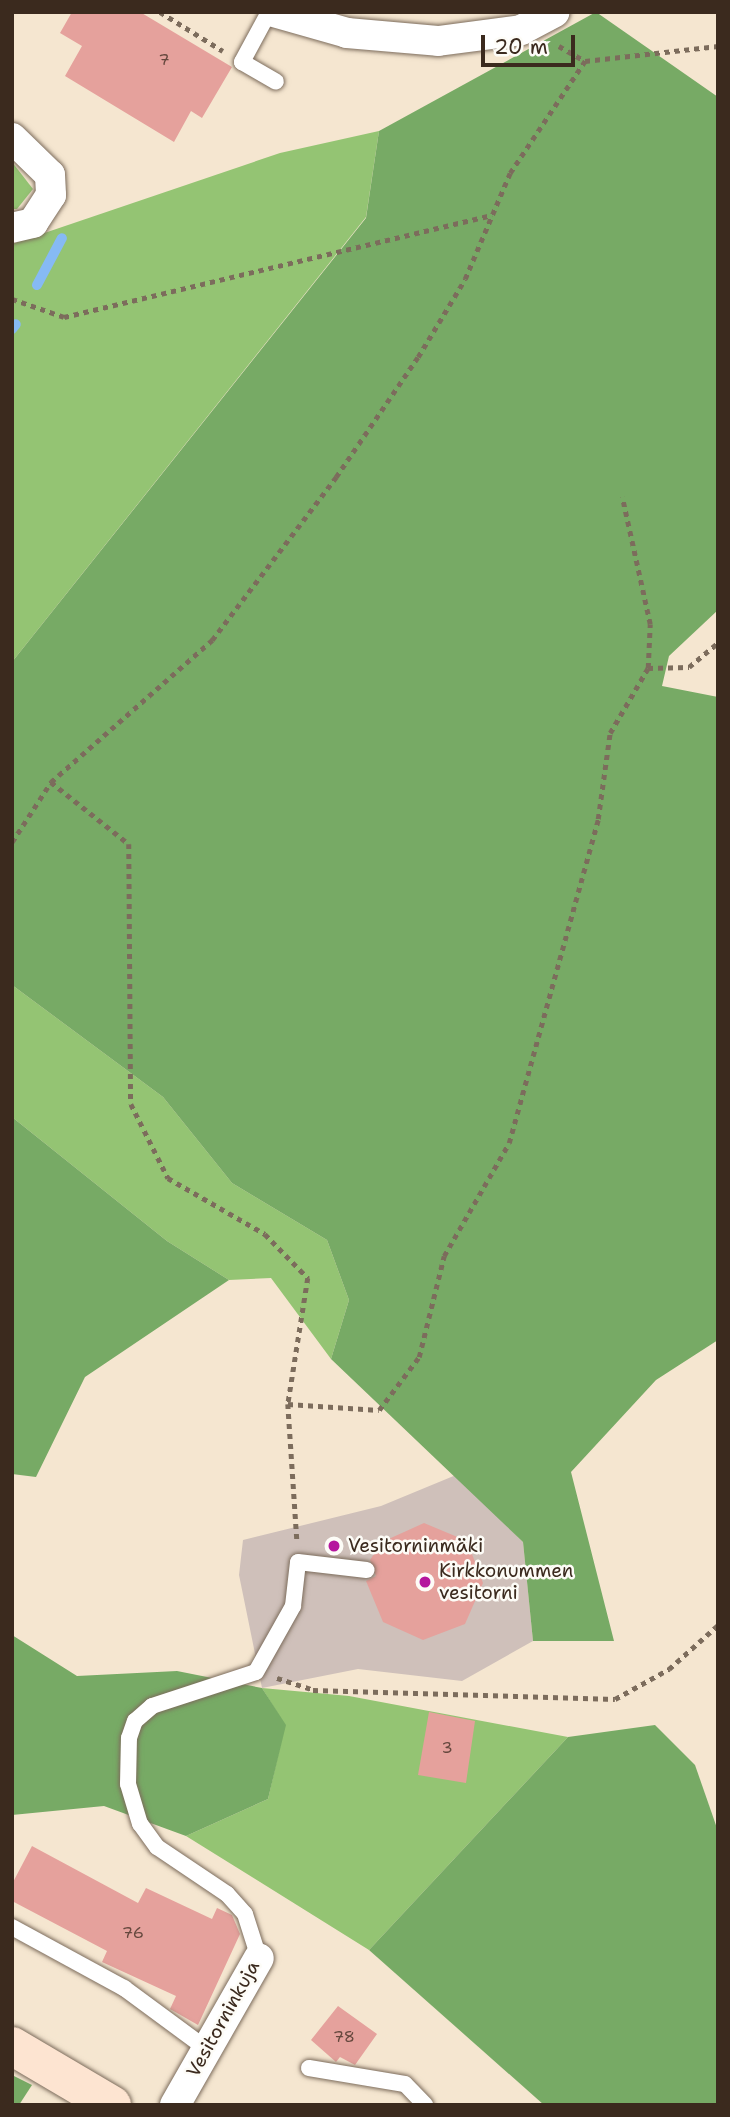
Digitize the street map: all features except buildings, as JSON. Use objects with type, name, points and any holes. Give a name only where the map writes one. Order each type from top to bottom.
[{"type":"main road","points":[[12,2046],[113,2105]]},
{"type":"street","points":[[274,12],[347,33],[438,41],[528,27],[555,12]]},
{"type":"street","points":[[12,138],[50,175],[51,195],[33,223],[12,228]]},
{"type":"street","name":"Vesitorninkuja","points":[[175,2105],[259,1958]]},
{"type":"lane","points":[[269,12],[242,62],[276,82]]},
{"type":"lane","points":[[256,1672],[293,1606],[298,1562],[367,1570]]},
{"type":"lane","name":"Vesitorninkuja","points":[[256,1672],[152,1706],[135,1721],[127,1759],[140,1824],[157,1847],[227,1894],[245,1914],[259,1958]]},
{"type":"lane","points":[[12,1927],[124,1988],[208,2050]]},
{"type":"lane","points":[[309,2068],[405,2084],[425,2105]]},
{"type":"path","points":[[160,12],[242,62]]},
{"type":"path","points":[[528,27],[585,61],[718,46]]},
{"type":"path","points":[[12,842],[51,782],[212,640],[418,357],[465,279],[517,162],[585,61]]},
{"type":"path","points":[[12,299],[64,317],[492,215]]},
{"type":"path","points":[[288,1404],[379,1410],[419,1357],[444,1256],[509,1143],[598,819],[610,733],[648,668],[650,624],[622,496]]},
{"type":"path","points":[[648,668],[689,667],[718,643]]},
{"type":"path","points":[[51,782],[129,844],[131,1104],[168,1178],[265,1234],[308,1278],[288,1404],[298,1562]]},
{"type":"path","points":[[256,1672],[313,1690],[615,1699],[669,1669],[718,1625]]},
{"type":"shaded area","points":[[456,1475],[523,1542],[533,1641],[462,1681],[358,1669],[262,1688],[239,1575],[243,1540],[381,1506]]},
{"type":"green space","points":[[596,12],[718,97],[718,610],[669,656],[662,686],[718,697],[718,1340],[656,1380],[571,1472],[614,1641],[533,1641],[523,1542],[331,1359],[349,1300],[327,1240],[232,1183],[163,1097],[12,985],[12,662],[366,218],[379,131]]},
{"type":"green space","points":[[379,131],[366,217],[12,662],[12,244],[280,153]]},
{"type":"green space","points":[[12,162],[33,189],[17,209],[12,209]]},
{"type":"green space","points":[[12,985],[163,1097],[232,1183],[327,1240],[349,1300],[331,1359],[271,1278],[229,1280],[167,1241],[12,1117]]},
{"type":"green space","points":[[12,1117],[167,1241],[229,1280],[85,1377],[36,1477],[12,1474]]},
{"type":"green space","points":[[12,1635],[77,1676],[177,1671],[262,1688],[286,1725],[268,1799],[186,1836],[104,1806],[12,1815]]},
{"type":"green space","points":[[262,1688],[349,1696],[568,1737],[369,1950],[186,1836],[268,1799],[285,1725]]},
{"type":"green space","points":[[655,1725],[695,1765],[718,1831],[718,2105],[544,2105],[369,1950],[568,1737]]},
{"type":"green space","points":[[12,2075],[32,2085],[19,2105],[12,2105]]},
{"type":"waterway","points":[[37,285],[62,238]]},
{"type":"waterway","points":[[12,329],[16,324]]},
{"type":"place","name":"Vesitorninmäki","points":[[334,1546]]},
{"type":"place","name":"Kirkkonummen vesitorni","points":[[425,1582]]}]
